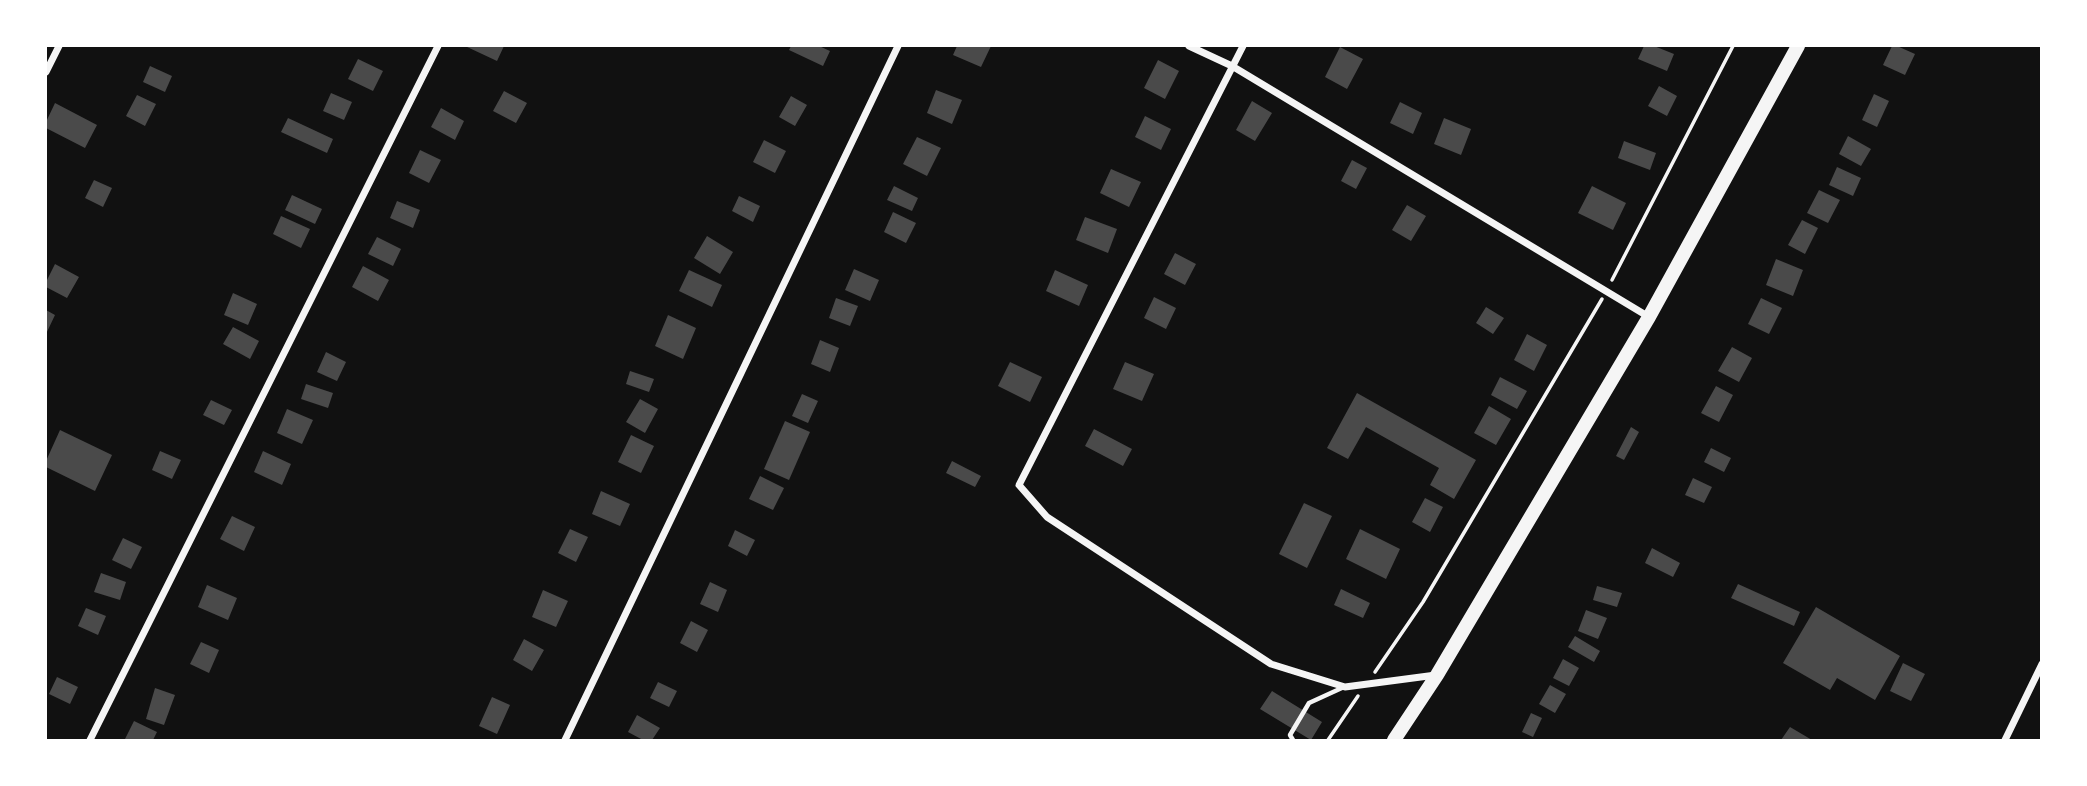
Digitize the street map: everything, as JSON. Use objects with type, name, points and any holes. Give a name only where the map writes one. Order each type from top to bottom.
[{"type":"main road","points":[[1394,740],[1437,675],[1648,317],[1798,46]]},
{"type":"street","points":[[46,72],[59,46]]},
{"type":"street","points":[[90,740],[438,46]]},
{"type":"street","points":[[565,740],[898,46]]},
{"type":"street","points":[[1189,46],[1232,66],[1648,317]]},
{"type":"street","points":[[1243,46],[1019,485],[1047,517],[1271,664],[1345,687],[1437,675]]},
{"type":"street","points":[[2005,740],[2042,664]]},
{"type":"lane","points":[[1293,740],[1290,735],[1309,703],[1345,687]]},
{"type":"path","points":[[1328,740],[1423,602],[1606,292],[1733,46]]},
{"type":"building","points":[[465,46],[504,46],[497,61]]},
{"type":"building","points":[[791,46],[819,46],[830,51],[823,66],[789,50]]},
{"type":"building","points":[[957,46],[991,46],[981,67],[953,55]]},
{"type":"building","points":[[1644,46],[1654,46],[1674,54],[1667,71],[1638,59]]},
{"type":"building","points":[[1892,46],[1915,54],[1905,75],[1883,65]]},
{"type":"building","points":[[1340,47],[1363,59],[1347,89],[1325,77]]},
{"type":"building","points":[[358,59],[383,71],[373,91],[348,79]]},
{"type":"building","points":[[1158,60],[1179,71],[1165,99],[1144,88]]},
{"type":"building","points":[[150,66],[172,76],[165,92],[143,82]]},
{"type":"building","points":[[1659,86],[1677,96],[1667,116],[1648,106]]},
{"type":"building","points":[[936,90],[962,100],[952,124],[927,113]]},
{"type":"building","points":[[504,91],[527,103],[516,123],[493,111]]},
{"type":"building","points":[[331,93],[352,102],[344,120],[323,111]]},
{"type":"building","points":[[1874,94],[1889,101],[1877,127],[1862,120]]},
{"type":"building","points":[[137,95],[156,104],[145,126],[126,116]]},
{"type":"building","points":[[791,96],[807,105],[795,126],[779,117]]},
{"type":"building","points":[[1252,101],[1272,113],[1255,141],[1236,130]]},
{"type":"building","points":[[1400,102],[1422,113],[1413,134],[1390,123]]},
{"type":"building","points":[[55,103],[97,125],[85,148],[46,128]]},
{"type":"building","points":[[441,108],[464,121],[455,140],[431,127]]},
{"type":"building","points":[[1145,116],[1171,129],[1161,150],[1135,137]]},
{"type":"building","points":[[288,118],[333,139],[327,153],[281,132]]},
{"type":"building","points":[[1444,118],[1471,129],[1461,155],[1434,144]]},
{"type":"building","points":[[1848,136],[1871,149],[1861,166],[1839,154]]},
{"type":"building","points":[[917,137],[941,148],[927,176],[903,164]]},
{"type":"building","points":[[764,140],[786,151],[775,173],[753,162]]},
{"type":"building","points":[[1624,141],[1656,153],[1650,170],[1618,158]]},
{"type":"building","points":[[420,150],[441,160],[429,183],[409,173]]},
{"type":"building","points":[[1352,160],[1367,168],[1356,189],[1341,181]]},
{"type":"building","points":[[1837,167],[1861,178],[1853,196],[1829,185]]},
{"type":"building","points":[[1111,169],[1141,182],[1129,207],[1100,193]]},
{"type":"building","points":[[94,180],[112,188],[103,207],[85,198]]},
{"type":"building","points":[[894,186],[918,198],[912,211],[887,200]]},
{"type":"building","points":[[1592,186],[1626,203],[1613,230],[1578,213]]},
{"type":"building","points":[[1819,190],[1840,200],[1828,223],[1807,213]]},
{"type":"building","points":[[292,195],[322,209],[315,224],[285,210]]},
{"type":"building","points":[[739,196],[760,206],[753,222],[732,211]]},
{"type":"building","points":[[397,201],[420,210],[413,228],[390,218]]},
{"type":"building","points":[[1407,205],[1426,216],[1411,241],[1392,230]]},
{"type":"building","points":[[893,212],[916,223],[906,243],[884,232]]},
{"type":"building","points":[[281,216],[310,229],[301,248],[273,234]]},
{"type":"building","points":[[1085,217],[1117,229],[1108,253],[1076,240]]},
{"type":"building","points":[[1802,220],[1818,228],[1805,254],[1788,245]]},
{"type":"building","points":[[707,236],[733,252],[720,274],[694,258]]},
{"type":"building","points":[[377,237],[401,249],[393,266],[368,254]]},
{"type":"building","points":[[1175,253],[1196,264],[1185,285],[1164,274]]},
{"type":"building","points":[[1776,259],[1803,270],[1793,296],[1766,285]]},
{"type":"building","points":[[55,264],[79,277],[67,298],[46,287]]},
{"type":"building","points":[[363,266],[389,280],[378,301],[352,287]]},
{"type":"building","points":[[854,269],[879,280],[870,301],[845,290]]},
{"type":"building","points":[[689,270],[722,285],[712,307],[679,291]]},
{"type":"building","points":[[1055,270],[1088,285],[1079,306],[1046,291]]},
{"type":"building","points":[[233,293],[257,304],[248,325],[224,315]]},
{"type":"building","points":[[1154,297],[1176,308],[1166,329],[1144,318]]},
{"type":"building","points":[[836,298],[858,306],[850,326],[829,318]]},
{"type":"building","points":[[1761,298],[1782,308],[1769,334],[1748,324]]},
{"type":"building","points":[[1486,307],[1504,318],[1493,334],[1476,323]]},
{"type":"building","points":[[46,310],[55,315],[46,334]]},
{"type":"building","points":[[668,315],[696,328],[683,359],[655,346]]},
{"type":"building","points":[[233,327],[259,341],[250,359],[223,344]]},
{"type":"building","points":[[1527,334],[1547,345],[1534,371],[1514,360]]},
{"type":"building","points":[[820,340],[839,348],[830,372],[811,364]]},
{"type":"building","points":[[1732,347],[1752,358],[1739,382],[1718,371]]},
{"type":"building","points":[[326,352],[346,362],[337,381],[317,372]]},
{"type":"building","points":[[1010,362],[1042,377],[1030,402],[998,386]]},
{"type":"building","points":[[1125,362],[1154,374],[1142,401],[1113,389]]},
{"type":"building","points":[[630,371],[654,379],[649,392],[626,384]]},
{"type":"building","points":[[1500,377],[1527,391],[1517,409],[1491,395]]},
{"type":"building","points":[[306,384],[333,393],[328,408],[301,399]]},
{"type":"building","points":[[1716,386],[1733,395],[1719,422],[1701,413]]},
{"type":"building","points":[[1357,393],[1476,460],[1454,499],[1430,485],[1439,468],[1366,427],[1348,459],[1327,448]]},
{"type":"building","points":[[802,394],[818,401],[808,423],[792,416]]},
{"type":"building","points":[[640,399],[658,409],[645,433],[626,422]]},
{"type":"building","points":[[211,400],[232,410],[224,425],[203,415]]},
{"type":"building","points":[[1489,406],[1511,419],[1496,445],[1474,433]]},
{"type":"building","points":[[287,409],[313,420],[302,444],[277,433]]},
{"type":"building","points":[[785,421],[810,432],[789,480],[764,469]]},
{"type":"building","points":[[1631,427],[1639,432],[1624,460],[1616,456]]},
{"type":"building","points":[[1094,429],[1132,449],[1123,466],[1085,446]]},
{"type":"building","points":[[60,430],[112,455],[95,491],[46,467],[46,461]]},
{"type":"building","points":[[631,435],[654,446],[641,473],[618,462]]},
{"type":"building","points":[[1711,448],[1731,458],[1724,472],[1704,462]]},
{"type":"building","points":[[160,451],[181,460],[172,479],[152,470]]},
{"type":"building","points":[[263,451],[291,464],[282,485],[254,472]]},
{"type":"building","points":[[952,461],[981,476],[975,487],[946,473]]},
{"type":"building","points":[[760,476],[784,488],[773,510],[749,499]]},
{"type":"building","points":[[1693,478],[1712,487],[1704,503],[1685,495]]},
{"type":"building","points":[[601,491],[630,504],[620,526],[592,514]]},
{"type":"building","points":[[1425,498],[1443,507],[1430,532],[1412,522]]},
{"type":"building","points":[[1304,503],[1332,516],[1307,568],[1279,554]]},
{"type":"building","points":[[232,516],[255,527],[244,551],[220,539]]},
{"type":"building","points":[[570,529],[588,537],[576,562],[558,553]]},
{"type":"building","points":[[1360,529],[1400,549],[1386,579],[1346,559]]},
{"type":"building","points":[[735,530],[755,540],[747,556],[728,546]]},
{"type":"building","points":[[123,538],[142,547],[131,569],[112,560]]},
{"type":"building","points":[[1652,548],[1680,563],[1673,577],[1645,563]]},
{"type":"building","points":[[101,573],[126,582],[120,600],[94,592]]},
{"type":"building","points":[[710,582],[727,590],[718,612],[700,604]]},
{"type":"building","points":[[1738,584],[1800,612],[1794,626],[1731,598]]},
{"type":"building","points":[[207,585],[237,598],[228,620],[198,607]]},
{"type":"building","points":[[1597,586],[1622,593],[1617,607],[1593,600]]},
{"type":"building","points":[[1341,589],[1370,603],[1363,618],[1334,605]]},
{"type":"building","points":[[543,590],[568,601],[556,627],[532,617]]},
{"type":"building","points":[[1816,607],[1900,656],[1875,700],[1837,678],[1830,690],[1783,663]]},
{"type":"building","points":[[86,608],[106,616],[98,635],[78,626]]},
{"type":"building","points":[[1586,610],[1607,618],[1598,639],[1578,631]]},
{"type":"building","points":[[691,621],[708,630],[697,652],[680,643]]},
{"type":"building","points":[[1575,636],[1600,651],[1594,662],[1568,647]]},
{"type":"building","points":[[524,639],[544,650],[532,671],[513,660]]},
{"type":"building","points":[[201,642],[219,650],[209,673],[190,664]]},
{"type":"building","points":[[1563,659],[1579,668],[1569,686],[1553,678]]},
{"type":"building","points":[[1903,663],[1925,674],[1911,701],[1890,691]]},
{"type":"building","points":[[57,677],[78,687],[70,704],[49,694]]},
{"type":"building","points":[[658,682],[677,691],[669,707],[650,698]]},
{"type":"building","points":[[1550,685],[1566,694],[1555,713],[1539,704]]},
{"type":"building","points":[[155,688],[175,695],[164,725],[146,719]]},
{"type":"building","points":[[1272,691],[1322,722],[1311,740],[1260,709]]},
{"type":"building","points":[[492,697],[510,705],[497,734],[479,726]]},
{"type":"building","points":[[1531,713],[1542,718],[1533,737],[1522,732]]},
{"type":"building","points":[[637,715],[660,728],[652,740],[643,740],[628,732]]},
{"type":"building","points":[[134,721],[157,732],[153,740],[125,739]]},
{"type":"building","points":[[1790,727],[1812,740],[1781,740]]}]
